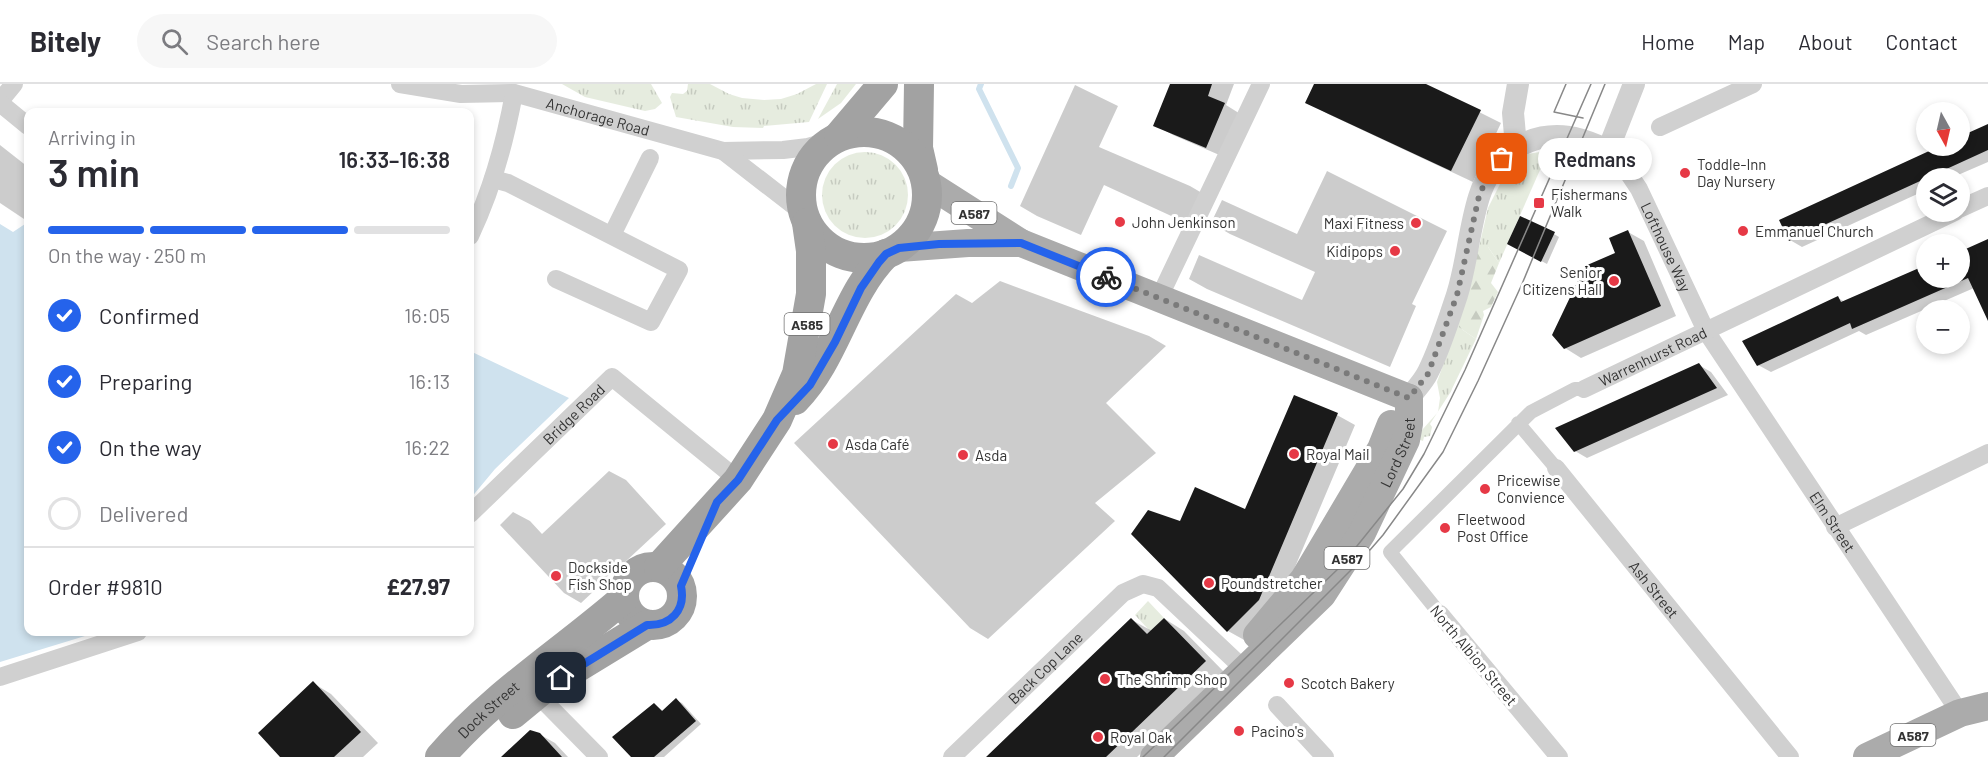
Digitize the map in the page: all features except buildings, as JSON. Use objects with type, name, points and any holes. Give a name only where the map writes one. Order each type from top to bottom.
[{"type":"highway","name":"A585","points":[[659,567],[738,480],[777,420],[797,374],[811,294],[811,251],[801,197],[803,179],[810,162],[820,148],[834,139],[883,84]]},
{"type":"highway","name":"A585","points":[[777,420],[810,385],[835,342],[861,288],[879,262],[913,236],[922,221],[927,203],[925,176],[918,148],[919,84]]},
{"type":"highway","points":[[834,139],[860,131],[881,133],[896,139],[908,149],[925,176]]},
{"type":"highway","points":[[805,218],[821,242],[835,251],[855,257],[873,258],[893,251]]},
{"type":"highway","name":"A585","points":[[681,586],[717,502]]},
{"type":"highway","points":[[645,567],[659,567],[677,578],[681,586],[682,601],[676,614],[664,623],[647,625],[632,616],[626,608],[623,599],[624,589],[632,574],[645,567]]},
{"type":"highway","name":"Dock Street","points":[[453,757],[493,731],[529,686],[623,599]]},
{"type":"highway","name":"Dock Street","points":[[440,757],[463,730],[529,686],[647,625]]},
{"type":"main road","name":"A587","points":[[925,176],[1021,243],[1409,398]]},
{"type":"main road","name":"A587","points":[[893,251],[968,243],[1021,243]]},
{"type":"main road","name":"Lord Street","points":[[1154,757],[1236,672],[1322,595],[1350,553],[1406,440],[1409,424],[1409,398]]},
{"type":"main road","name":"A587","points":[[1867,757],[1960,713],[1988,706]]},
{"type":"street","points":[[14,84],[0,102],[24,123]]},
{"type":"street","name":"Anchorage Road","points":[[400,84],[461,94],[514,93],[723,151],[783,150],[808,147],[834,139]]},
{"type":"street","points":[[1159,298],[1261,84]]},
{"type":"street","points":[[1516,146],[1512,113],[1518,84]]},
{"type":"street","points":[[1608,150],[1634,84]]},
{"type":"street","points":[[1660,127],[1753,84]]},
{"type":"street","points":[[474,224],[485,204],[493,179],[508,126],[514,93]]},
{"type":"street","name":"Lofthouse Way","points":[[1409,398],[1428,374],[1457,295],[1479,196],[1487,178],[1516,146],[1543,137],[1582,139],[1608,150],[1625,168],[1639,189],[1706,331]]},
{"type":"street","name":"Anchorage Road","points":[[723,151],[805,218]]},
{"type":"street","points":[[612,236],[650,158]]},
{"type":"street","points":[[493,179],[508,183],[679,270],[651,322],[556,279]]},
{"type":"street","points":[[1970,204],[1988,196]]},
{"type":"street","name":"Warrenhurst Road","points":[[1390,552],[1531,412],[1575,389],[1584,389],[1934,222]]},
{"type":"street","name":"Elm Street","points":[[1706,331],[1960,713]]},
{"type":"street","name":"Bridge Road","points":[[474,510],[612,377],[738,480]]},
{"type":"street","name":"Ash Street","points":[[1518,423],[1790,757]]},
{"type":"street","points":[[1835,527],[1988,453]]},
{"type":"street","name":"North Albion Street","points":[[1390,552],[1559,757]]},
{"type":"street","name":"Back Cop Lane","points":[[952,757],[1123,593],[1143,584],[1158,588],[1236,672]]},
{"type":"street","points":[[0,677],[126,636]]},
{"type":"street","points":[[529,686],[599,757]]},
{"type":"street","points":[[1277,705],[1325,757]]},
{"type":"green space","points":[[562,84],[651,84],[662,103],[655,109],[645,111],[585,97]]},
{"type":"green space","points":[[688,84],[710,84],[742,98],[764,100],[781,99],[816,84],[827,84],[809,122],[764,126],[763,128],[733,127],[676,117],[670,97],[672,93],[683,94],[687,91]]},
{"type":"green space","points":[[837,84],[856,84],[841,103],[818,119]]},
{"type":"green space","points":[[1556,150],[1555,157],[1547,154],[1499,263],[1488,247],[1479,247],[1488,208],[1504,176],[1528,154]]},
{"type":"green space","points":[[865,152],[881,156],[895,165],[904,179],[908,195],[904,211],[895,225],[881,234],[865,238],[849,234],[835,225],[826,211],[822,195],[826,179],[835,165],[849,156]]},
{"type":"green space","points":[[1479,247],[1488,247],[1499,263],[1491,283],[1498,292],[1491,307],[1483,311],[1484,315],[1476,339],[1457,326]]},
{"type":"green space","points":[[1457,326],[1476,339],[1450,393],[1438,411],[1440,398],[1437,382]]},
{"type":"green space","points":[[1437,413],[1430,424],[1432,427],[1430,436],[1424,437],[1423,441],[1415,438]]},
{"type":"green space","points":[[1148,601],[1164,618],[1150,631],[1135,615]]},
{"type":"water","points":[[0,224],[13,232],[24,225],[24,636],[85,636],[0,662]]},
{"type":"water","points":[[474,353],[569,398],[495,469],[474,494]]},
{"type":"waterway","points":[[981,84],[979,89],[1018,168],[1011,186]]},
{"type":"tram line","points":[[1566,84],[1554,112],[1583,118]]},
{"type":"tram line","points":[[1143,757],[1340,567],[1403,489],[1424,454],[1465,370],[1591,84]]},
{"type":"tram line","points":[[1164,757],[1363,558],[1383,535],[1443,452],[1522,284],[1605,84]]},
{"type":"way so far","points":[[1106,277],[1409,398],[1428,374],[1457,295],[1479,196],[1487,178],[1502,159]]},
{"type":"place","name":"Redmans","points":[[1502,159]]},
{"type":"place","name":"Toddle-Inn Day Nursery","points":[[1685,173]]},
{"type":"place","name":"Fishermans Walk","points":[[1539,203]]},
{"type":"place","name":"John Jenkinson","points":[[1120,222]]},
{"type":"place","name":"Maxi Fitness","points":[[1416,223]]},
{"type":"place","name":"Emmanuel Church","points":[[1743,231]]},
{"type":"place","name":"Kidipops","points":[[1395,251]]},
{"type":"place","name":"Senior Citizens Hall","points":[[1614,281]]},
{"type":"place","name":"Asda Café","points":[[833,444]]},
{"type":"place","name":"Royal Mail","points":[[1294,454]]},
{"type":"place","name":"Asda","points":[[963,455]]},
{"type":"place","name":"Pricewise Convience","points":[[1485,489]]},
{"type":"place","name":"Fleetwood Post Office","points":[[1445,528]]},
{"type":"place","name":"Dockside Fish Shop","points":[[556,576]]},
{"type":"place","name":"Poundstretcher","points":[[1209,583]]},
{"type":"place","name":"The Shrimp Shop","points":[[1105,679]]},
{"type":"place","name":"Scotch Bakery","points":[[1289,683]]},
{"type":"place","name":"Pacino's","points":[[1239,731]]},
{"type":"place","name":"Royal Oak","points":[[1098,737]]},
{"type":"route","points":[[561,678],[647,625],[664,623],[676,614],[682,601],[681,586],[717,502],[738,480],[777,420],[810,385],[835,342],[861,288],[886,254],[899,248],[939,244],[1021,243],[1106,277]]}]
